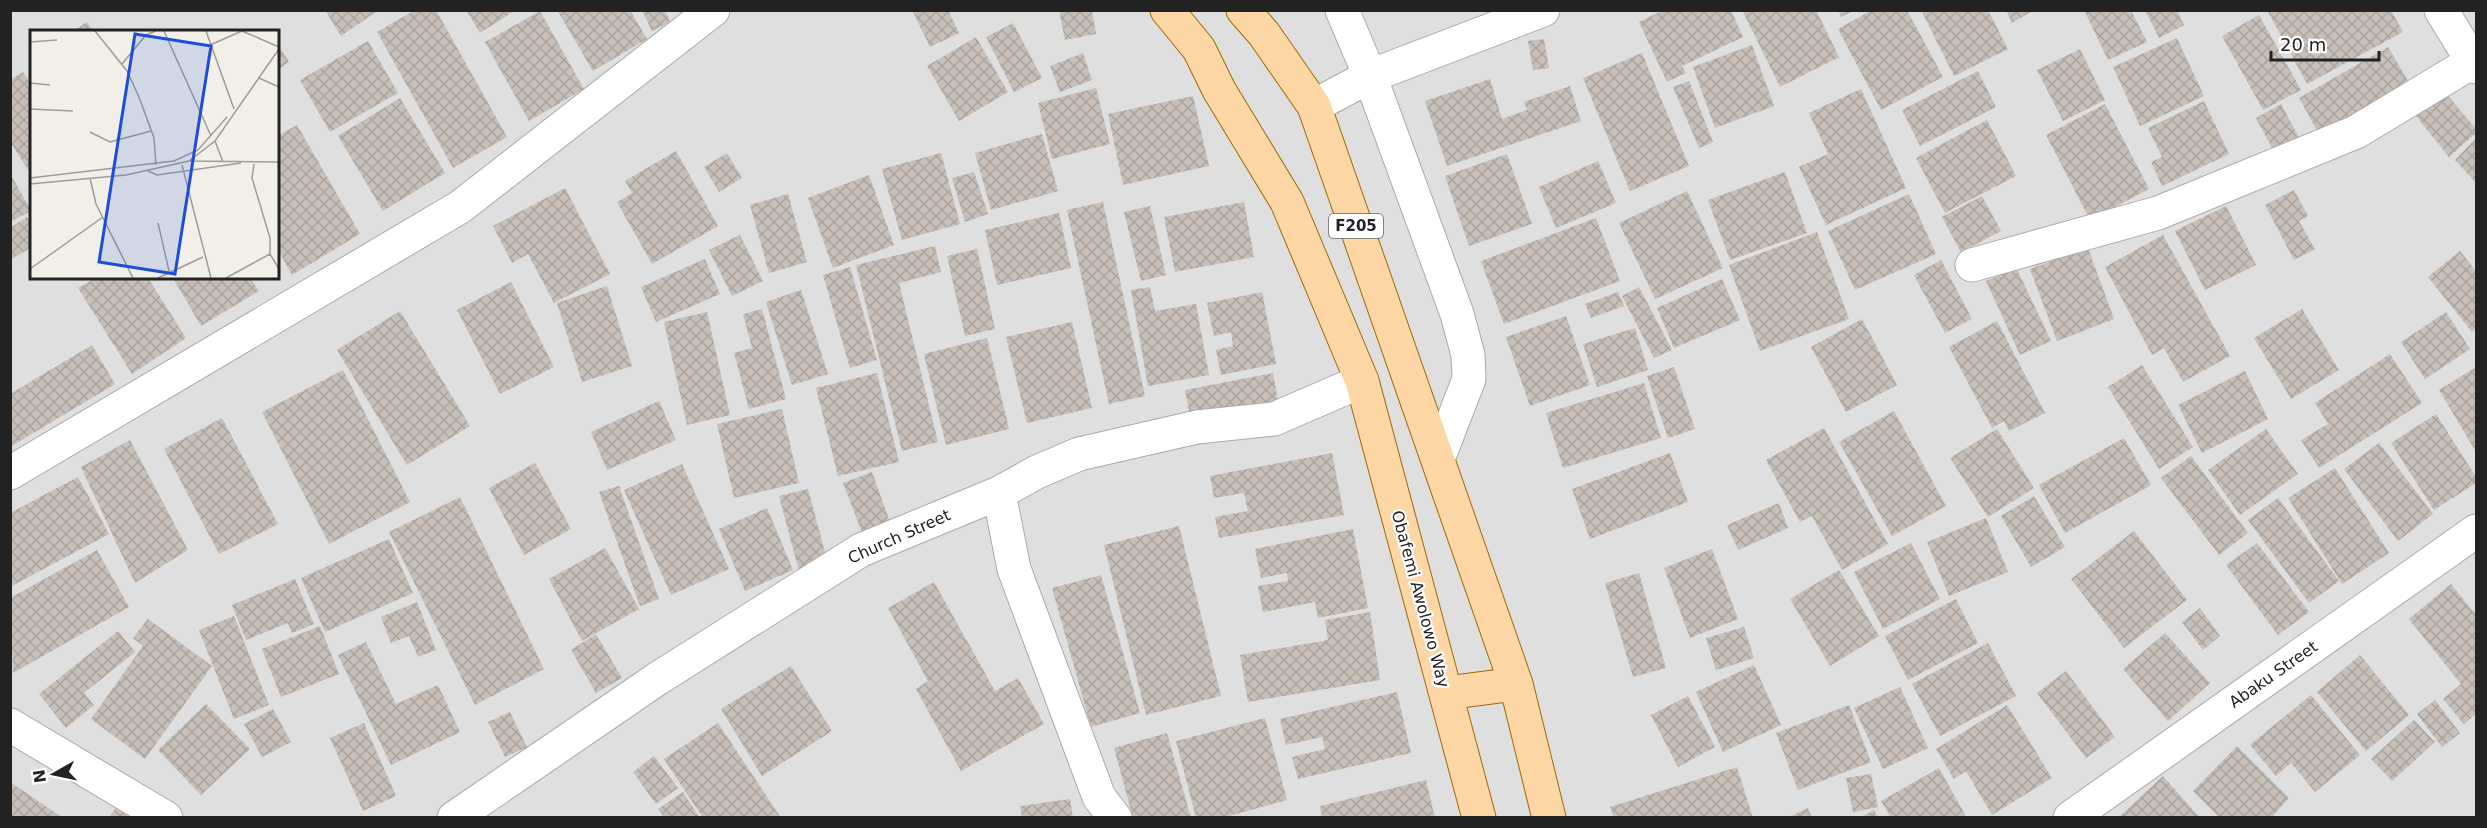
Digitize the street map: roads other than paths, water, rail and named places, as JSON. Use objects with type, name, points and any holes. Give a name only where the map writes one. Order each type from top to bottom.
[{"type":"main road","name":"Obafemi Awolowo Way","points":[[1167,10],[1199,49],[1219,90],[1287,202],[1362,381],[1479,818]]},
{"type":"main road","name":"F205","points":[[1243,10],[1264,34],[1314,106],[1516,684],[1550,818]]},
{"type":"main road","points":[[1446,693],[1516,684]]},
{"type":"street","points":[[10,473],[460,207],[712,10]]},
{"type":"street","points":[[1342,10],[1370,76],[1457,314],[1467,355],[1469,379],[1438,459]]},
{"type":"street","points":[[1314,106],[1370,76],[1543,10]]},
{"type":"street","points":[[1972,265],[2158,213],[2356,132],[2474,64],[2440,10]]},
{"type":"street","name":"Church Street","points":[[454,818],[657,679],[861,550],[999,493],[1037,472],[1079,454],[1197,427],[1274,419],[1362,381]]},
{"type":"street","points":[[999,493],[1014,569],[1099,797],[1115,818]]},
{"type":"street","name":"Abaku Street","points":[[2070,818],[2476,531]]},
{"type":"street","points":[[10,725],[166,818]]}]
